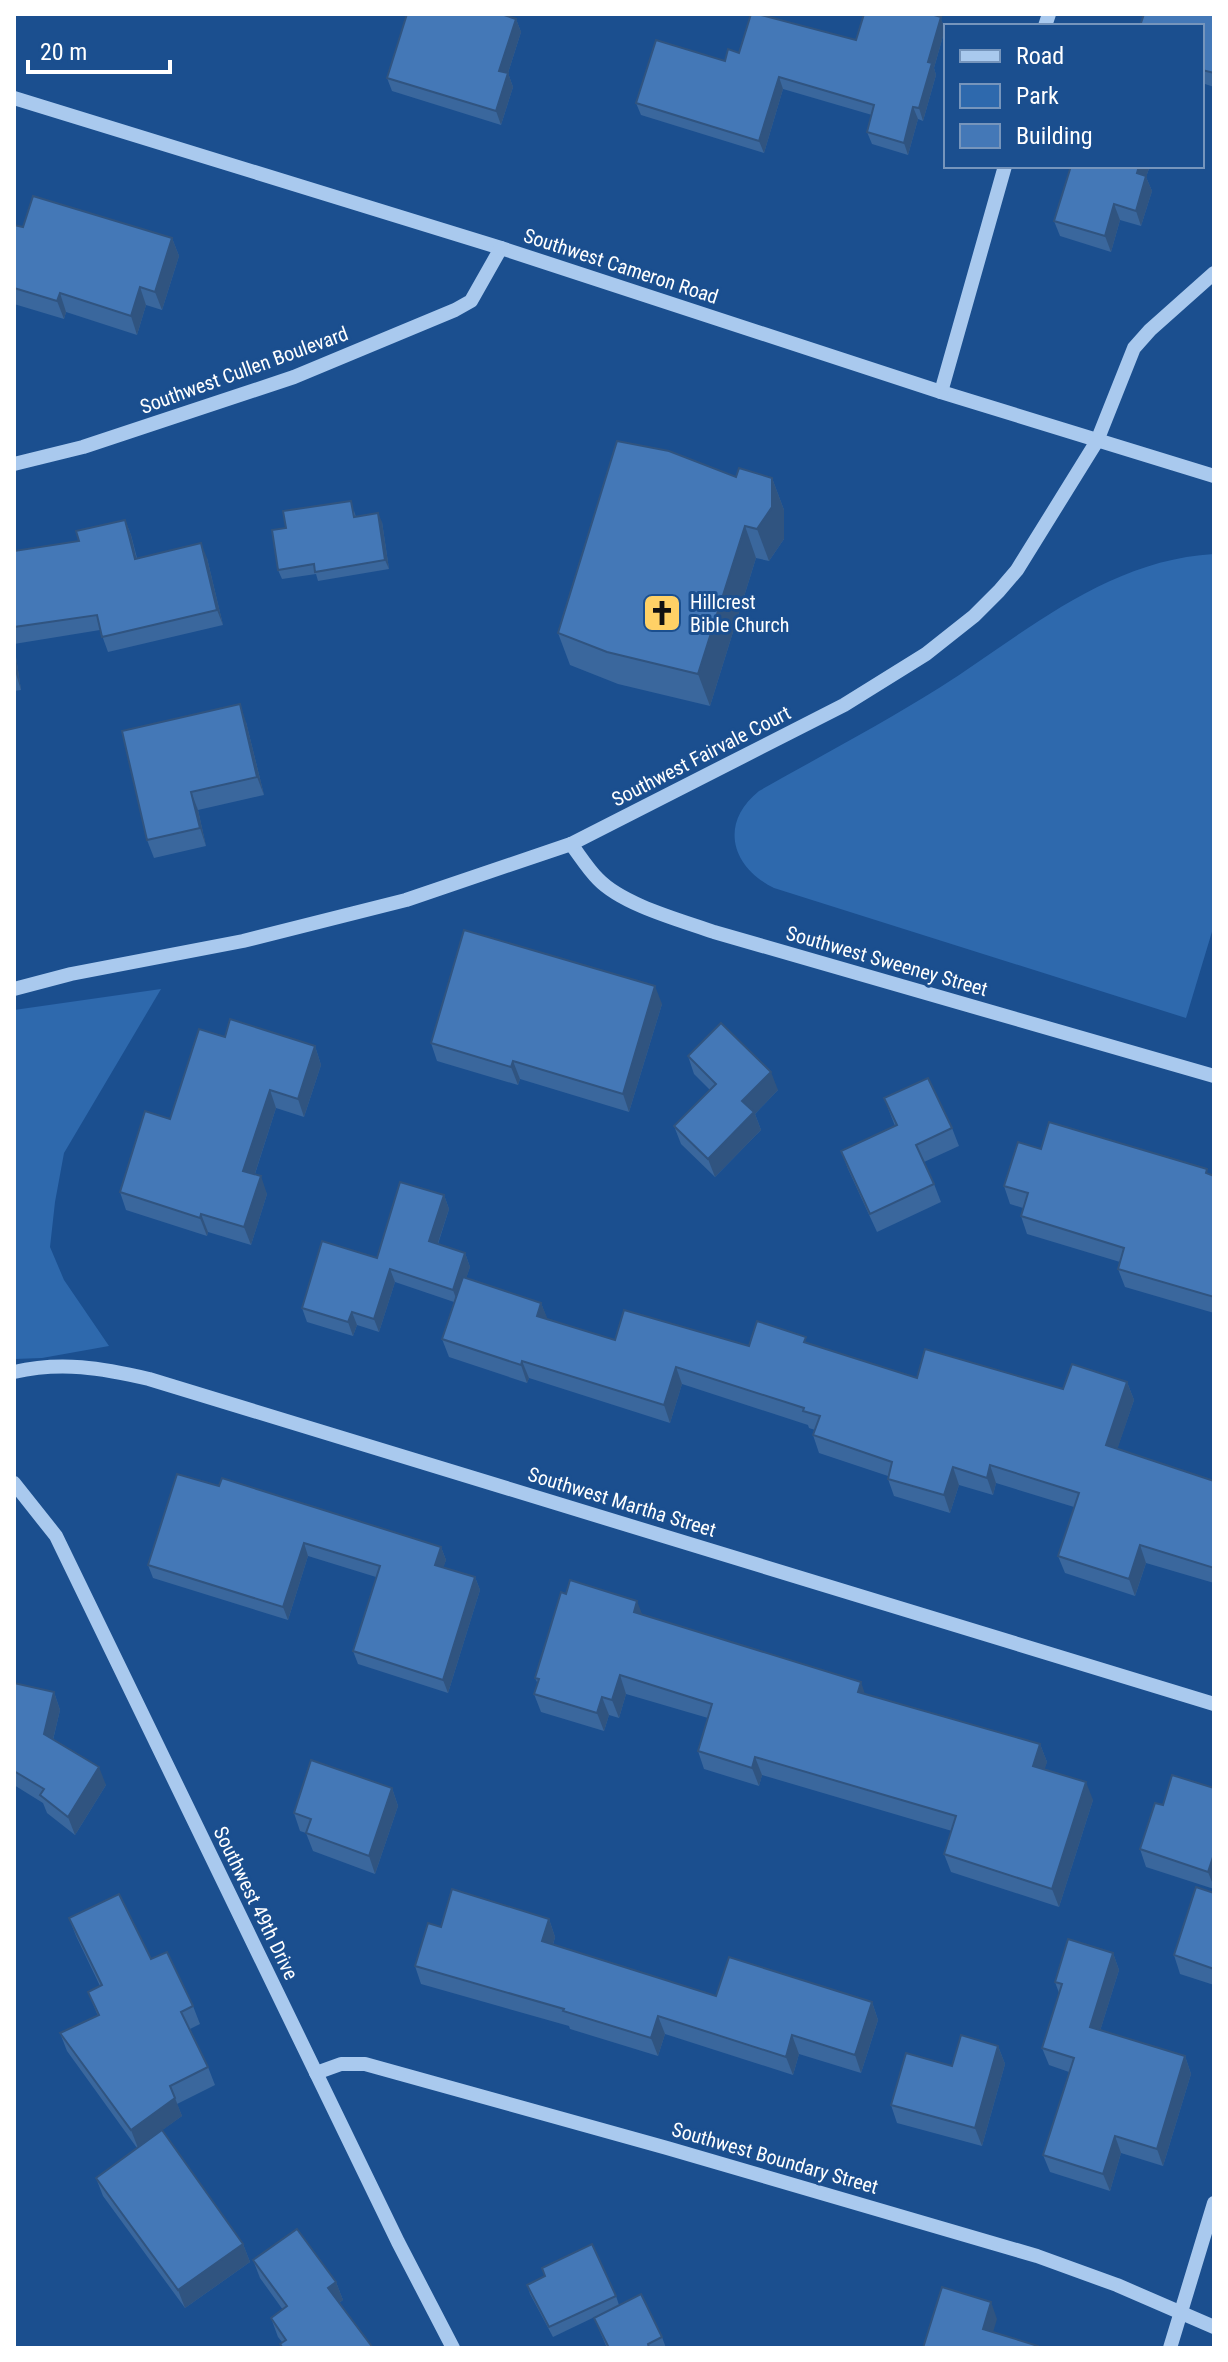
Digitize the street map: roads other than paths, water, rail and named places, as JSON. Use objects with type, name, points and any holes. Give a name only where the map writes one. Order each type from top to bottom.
[{"type":"street","name":"Southwest Cameron Road","points":[[14,98],[501,248],[941,392],[1214,476]]},
{"type":"street","points":[[941,392],[1004,168]]},
{"type":"street","name":"Southwest Cullen Boulevard","points":[[14,464],[83,447],[294,377],[455,310],[471,301],[501,248]]},
{"type":"street","name":"Southwest Fairvale Court","points":[[14,989],[71,974],[243,941],[406,900],[571,844],[844,705],[926,654],[974,616],[1017,570],[1097,441],[1134,348],[1214,273]]},
{"type":"street","name":"Southwest Sweeney Street","points":[[571,844],[600,881],[631,901],[666,916],[1214,1076]]},
{"type":"street","name":"Southwest Martha Street","points":[[14,1372],[41,1366],[79,1366],[149,1379],[1214,1704]]},
{"type":"street","name":"Southwest 49th Drive","points":[[14,1483],[56,1536],[398,2242],[453,2348]]},
{"type":"street","name":"Southwest Boundary Street","points":[[316,2073],[341,2064],[365,2064],[667,2148],[1037,2256],[1117,2285],[1214,2327]]},
{"type":"street","points":[[1170,2348],[1214,2203]]},
{"type":"place","name":"Hillcrest Bible Church","points":[[662,613]]}]
